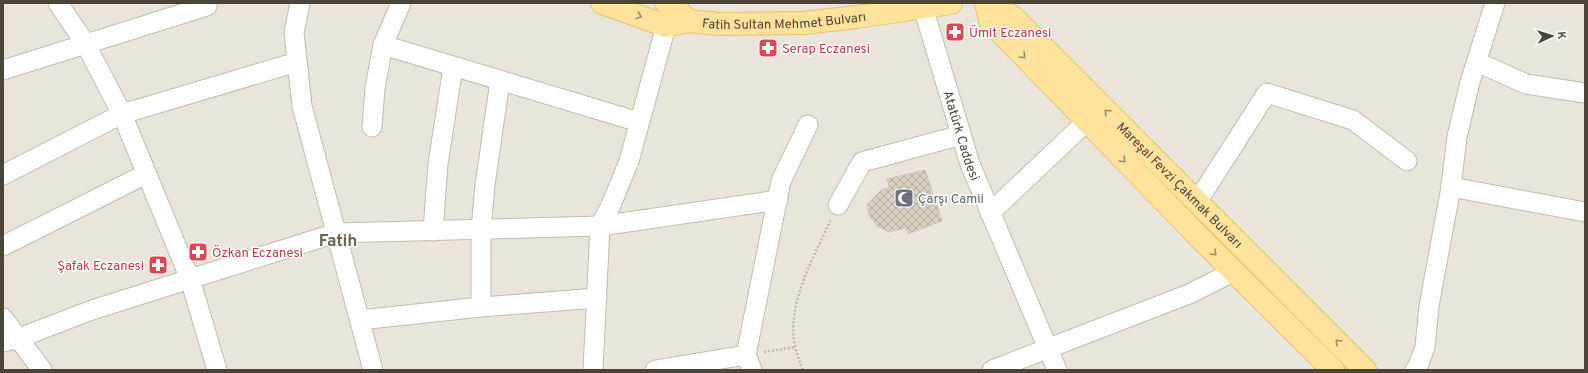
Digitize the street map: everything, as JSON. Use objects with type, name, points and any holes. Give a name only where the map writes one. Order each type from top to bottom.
[{"type":"main road","points":[[602,3],[666,26]]},
{"type":"main road","name":"Fatih Sultan Mehmet Bulvarı","points":[[666,3],[719,24],[803,23],[868,11],[923,7],[951,3]]},
{"type":"main road","name":"Mareşal Fevzi Çakmak Bulvarı","points":[[986,3],[990,21],[1233,272],[1334,370]]},
{"type":"main road","name":"Mareşal Fevzi Çakmak Bulvarı","points":[[992,3],[1014,18],[1365,370]]},
{"type":"main road","name":"Fatih Sultan Mehmet Bulvarı","points":[[666,26],[688,12]]},
{"type":"street","points":[[58,3],[85,43],[122,114],[190,278],[217,370]]},
{"type":"street","points":[[300,3],[294,33],[302,106],[373,370]]},
{"type":"street","points":[[372,127],[375,88],[383,45],[401,3]]},
{"type":"street","points":[[1415,370],[1425,347],[1429,306],[1451,187],[1457,138],[1476,62],[1495,3]]},
{"type":"street","points":[[3,70],[85,43],[207,6]]},
{"type":"street","name":"Atatürk Caddesi","points":[[923,7],[970,164],[1057,370]]},
{"type":"street","points":[[593,370],[600,226],[611,205],[629,161],[666,26]]},
{"type":"street","points":[[383,45],[640,122]]},
{"type":"street","points":[[3,175],[122,114],[297,62]]},
{"type":"street","points":[[1476,62],[1526,84],[1585,92]]},
{"type":"street","points":[[433,231],[438,164],[453,67]]},
{"type":"street","points":[[481,307],[481,230],[485,185],[500,81]]},
{"type":"street","points":[[1197,202],[1267,93],[1353,120],[1407,161]]},
{"type":"street","points":[[990,213],[1086,121]]},
{"type":"street","points":[[656,370],[749,362],[781,181],[808,125]]},
{"type":"street","points":[[838,205],[862,162],[961,135]]},
{"type":"street","points":[[3,246],[146,174]]},
{"type":"street","points":[[1451,187],[1585,212]]},
{"type":"street","points":[[11,340],[92,310],[190,278],[336,234],[600,226],[778,200]]},
{"type":"street","points":[[992,370],[1189,294],[1233,272]]},
{"type":"street","points":[[360,320],[481,307],[597,298]]},
{"type":"street","points":[[3,318],[11,340],[42,370]]},
{"type":"path","points":[[803,370],[795,347],[794,327],[798,298],[810,265],[838,205]]},
{"type":"path","points":[[749,362],[795,347]]},
{"type":"shaded area","points":[[3,3],[1585,3],[1585,370],[3,370]]},
{"type":"building","name":"Çarşı Camii","points":[[925,170],[942,221],[908,234],[906,228],[889,232],[877,226],[869,215],[867,205],[880,191],[889,187],[887,179]]},
{"type":"place","name":"Ümit Eczanesi","points":[[955,32]]},
{"type":"place","name":"Serap Eczanesi","points":[[768,48]]},
{"type":"place","name":"Çarşı Camii","points":[[904,198]]},
{"type":"place","name":"Özkan Eczanesi","points":[[198,252]]},
{"type":"place","name":"Şafak Eczanesi","points":[[158,265]]},
{"type":"district","name":"Fatih","points":[[338,240]]}]
